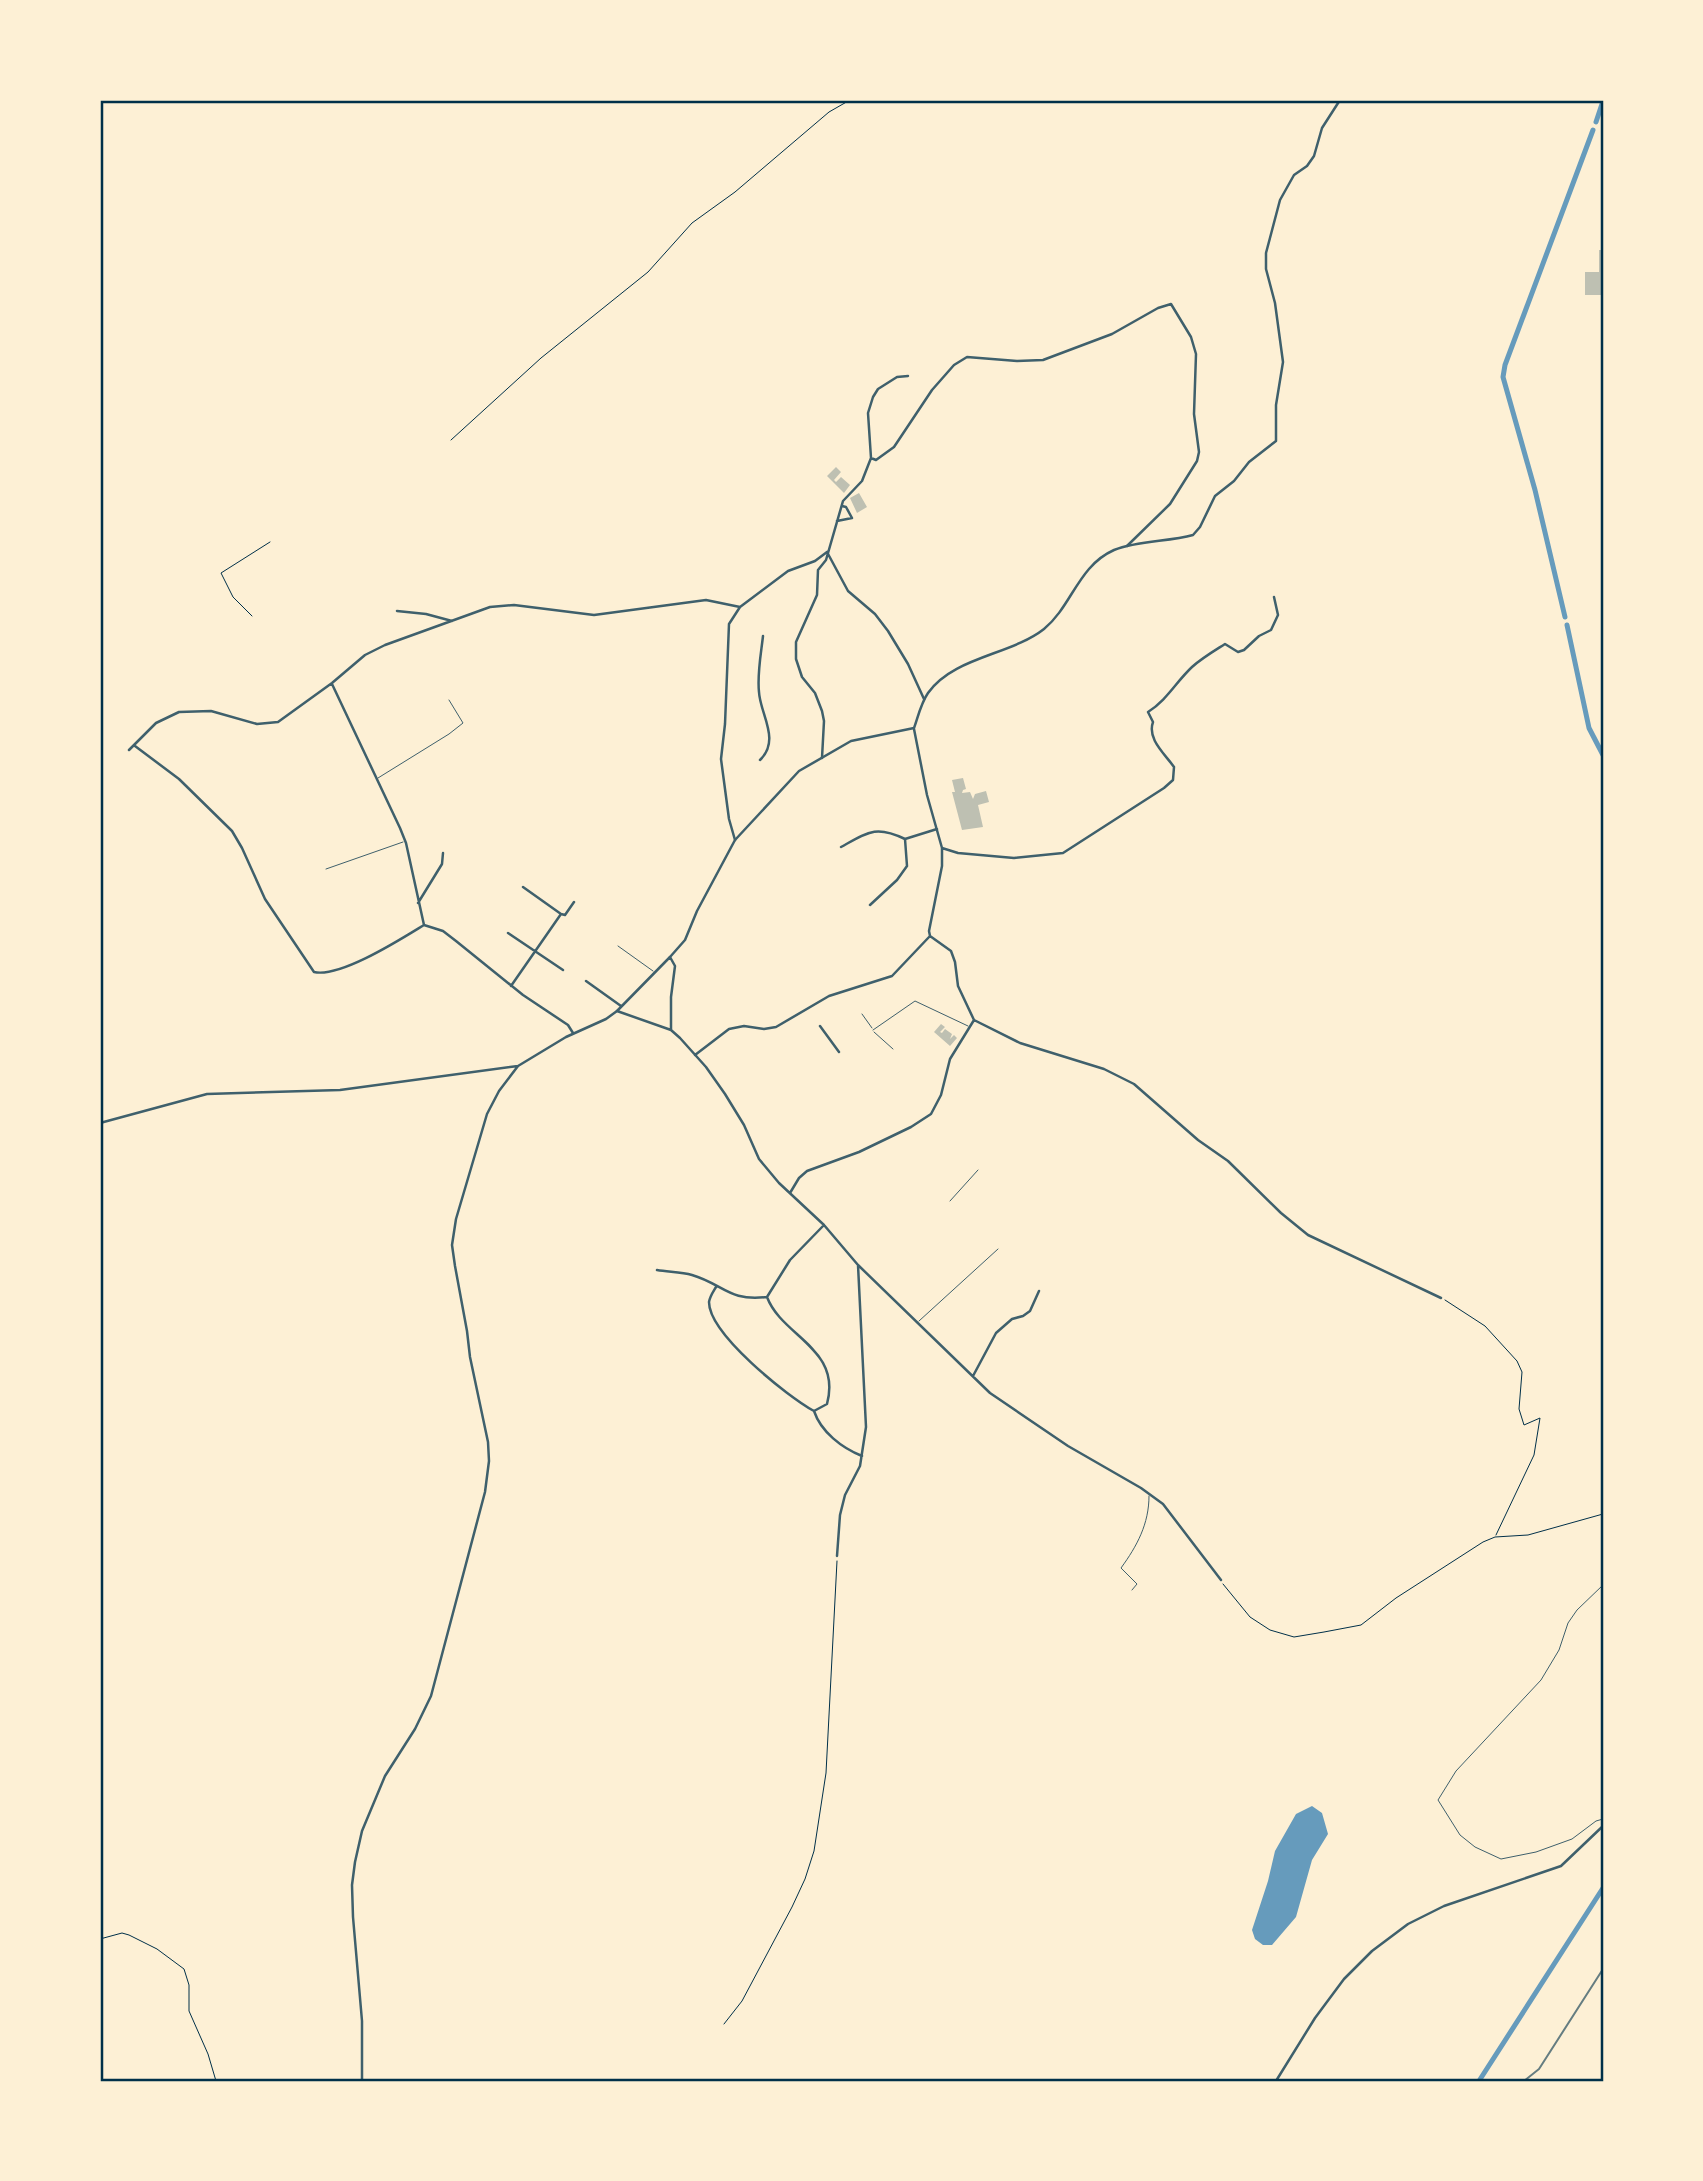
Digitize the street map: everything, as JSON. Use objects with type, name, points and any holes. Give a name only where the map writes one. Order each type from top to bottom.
[{"type":"street","points":[[1339,100],[1322,128],[1314,156],[1307,166],[1294,175],[1280,200],[1266,253],[1266,269],[1275,303],[1283,362],[1276,405],[1276,441],[1249,462],[1234,481],[1215,496],[1200,527],[1193,535],[1125,547],[1104,556],[1090,567],[1056,617],[1042,630],[958,669],[930,691],[924,700],[914,728],[927,795],[942,848],[942,866],[929,931],[930,936],[951,951],[958,986],[974,1020],[1020,1043],[1104,1069],[1134,1084],[1198,1140],[1228,1161],[1281,1213],[1308,1235],[1441,1298]]},
{"type":"street","points":[[871,458],[876,460],[894,447],[932,390],[961,360],[967,357],[1017,362],[1043,360],[1112,334],[1158,308],[1171,304],[1191,337],[1196,354],[1194,414],[1198,461],[1170,504],[1125,547]]},
{"type":"street","points":[[821,758],[824,721],[822,711],[815,693],[802,677],[796,659],[796,642],[817,595],[816,575],[826,559],[843,500],[862,481],[871,458],[868,425],[873,397],[878,389],[897,377],[908,376]]},
{"type":"street","points":[[837,520],[852,517],[846,507],[842,506]]},
{"type":"street","points":[[827,552],[848,591],[875,614],[888,631],[908,664],[924,700]]},
{"type":"street","points":[[735,840],[729,819],[721,759],[725,724],[728,628],[740,607],[788,571],[816,561],[827,552]]},
{"type":"street","points":[[816,561],[820,567]]},
{"type":"street","points":[[942,848],[958,853],[1014,858],[1068,852],[1164,788],[1172,780],[1174,767],[1150,730],[1153,722],[1148,712],[1161,704],[1193,665],[1208,654],[1226,644],[1238,652],[1244,650],[1259,636],[1271,630],[1278,615],[1274,597]]},
{"type":"street","points":[[129,750],[156,723],[179,712],[211,711],[257,724],[278,722],[365,655],[384,645],[500,605],[514,604],[586,615],[706,600],[740,607]]},
{"type":"street","points":[[397,611],[426,614],[452,621]]},
{"type":"street","points":[[760,760],[768,753],[769,740],[767,720],[758,694],[763,636]]},
{"type":"street","points":[[332,683],[405,841],[424,925]]},
{"type":"street","points":[[100,1123],[207,1094],[340,1090],[518,1066],[573,1034],[606,1020],[670,957],[680,946],[735,840],[799,771],[851,741],[914,728]]},
{"type":"street","points":[[135,746],[179,779],[232,831],[265,899],[314,972],[324,973],[370,956],[424,925],[443,931],[511,986],[568,1026],[573,1034]]},
{"type":"street","points":[[841,847],[875,830],[894,833],[905,839],[937,829]]},
{"type":"street","points":[[870,905],[897,880],[907,866],[905,839]]},
{"type":"street","points":[[418,903],[442,864],[443,853]]},
{"type":"street","points":[[523,887],[561,914],[565,915],[574,902]]},
{"type":"street","points":[[511,986],[561,914]]},
{"type":"street","points":[[508,933],[563,970]]},
{"type":"street","points":[[695,1055],[729,1028],[776,1027],[829,996],[892,976],[930,936]]},
{"type":"street","points":[[670,957],[675,966],[671,1030]]},
{"type":"street","points":[[586,981],[621,1006]]},
{"type":"street","points":[[617,1011],[671,1030],[695,1055],[725,1094],[744,1125],[759,1158],[790,1193],[824,1225],[858,1265],[973,1376],[1008,1406],[1163,1504],[1221,1580]]},
{"type":"street","points":[[790,1193],[807,1171],[859,1152],[911,1127],[930,1114],[940,1095],[950,1059],[974,1020]]},
{"type":"street","points":[[820,1026],[839,1052]]},
{"type":"street","points":[[362,2081],[362,2021],[353,1917],[352,1885],[355,1862],[362,1831],[385,1776],[415,1729],[431,1696],[485,1492],[489,1461],[488,1442],[470,1357],[452,1234],[487,1114],[499,1091],[518,1066]]},
{"type":"street","points":[[657,1270],[691,1274],[734,1296],[756,1299],[767,1297],[790,1260],[824,1225]]},
{"type":"street","points":[[837,1556],[840,1515],[845,1495],[860,1466],[866,1427],[858,1265]]},
{"type":"street","points":[[716,1287],[709,1298],[710,1309],[726,1335],[757,1368],[814,1411],[817,1419],[837,1442],[862,1455]]},
{"type":"street","points":[[973,1376],[996,1333],[1012,1319],[1030,1311],[1039,1291]]},
{"type":"street","points":[[767,1297],[772,1310],[816,1350],[822,1362],[829,1386],[828,1399],[827,1405],[814,1411]]},
{"type":"street","points":[[1276,2081],[1315,2018],[1344,1979],[1373,1951],[1408,1924],[1444,1906],[1561,1866],[1603,1826]]},
{"type":"lane","points":[[376,779],[463,723],[449,700]]},
{"type":"lane","points":[[326,869],[405,841]]},
{"type":"lane","points":[[618,946],[655,972]]},
{"type":"lane","points":[[873,1030],[915,1001],[968,1027]]},
{"type":"lane","points":[[862,1014],[873,1030],[893,1049]]},
{"type":"lane","points":[[950,1201],[978,1170]]},
{"type":"lane","points":[[919,1321],[998,1249]]},
{"type":"lane","points":[[1132,1590],[1137,1584],[1121,1568],[1144,1528],[1149,1513],[1149,1493]]},
{"type":"lane","points":[[1603,1586],[1577,1610],[1568,1623],[1559,1650],[1541,1680],[1456,1771],[1438,1800],[1460,1835],[1475,1847],[1501,1859],[1536,1852],[1572,1839],[1596,1821],[1603,1819]]},
{"type":"path","points":[[451,440],[541,358],[648,272],[692,223],[735,192],[829,112],[850,100]]},
{"type":"path","points":[[252,616],[233,597],[221,573],[270,541]]},
{"type":"path","points":[[1441,1298],[1485,1326],[1517,1361],[1522,1372],[1519,1409],[1524,1425],[1540,1418],[1535,1455],[1495,1537]]},
{"type":"path","points":[[1221,1580],[1250,1617],[1270,1630],[1294,1637],[1304,1636],[1361,1625],[1433,1574],[1495,1537],[1528,1535],[1603,1514]]},
{"type":"path","points":[[724,2024],[742,2001],[792,1907],[814,1851],[826,1773],[837,1556]]},
{"type":"path","points":[[100,1939],[122,1933],[129,1935],[157,1948],[184,1969],[189,1985],[189,2011],[208,2054],[216,2081]]},
{"type":"water","points":[[1312,1806],[1322,1813],[1328,1834],[1312,1860],[1296,1917],[1272,1945],[1263,1945],[1255,1939],[1252,1930],[1275,1851],[1296,1814]]},
{"type":"building","points":[[1599,250],[1603,250],[1603,295],[1585,295],[1585,272],[1599,272]]},
{"type":"building","points":[[836,467],[841,472],[834,480],[836,482],[841,477],[850,485],[844,493],[827,476]]},
{"type":"building","points":[[859,493],[867,507],[857,513],[850,498]]},
{"type":"building","points":[[963,778],[966,789],[962,793],[970,792],[973,799],[975,794],[986,791],[989,802],[978,805],[983,827],[962,830],[952,792],[955,792],[952,780]]},
{"type":"building","points":[[941,1024],[945,1027],[940,1032],[945,1029],[952,1034],[950,1039],[954,1035],[957,1038],[950,1046],[934,1032]]},
{"type":"waterway","points":[[1596,122],[1603,101]]},
{"type":"waterway","points":[[1565,617],[1535,490],[1503,377],[1505,365],[1593,130]]},
{"type":"waterway","points":[[1567,625],[1589,728],[1603,755]]},
{"type":"waterway","points":[[1479,2081],[1603,1888]]},
{"type":"railway","points":[[1524,2081],[1539,2069],[1603,1969]]}]
